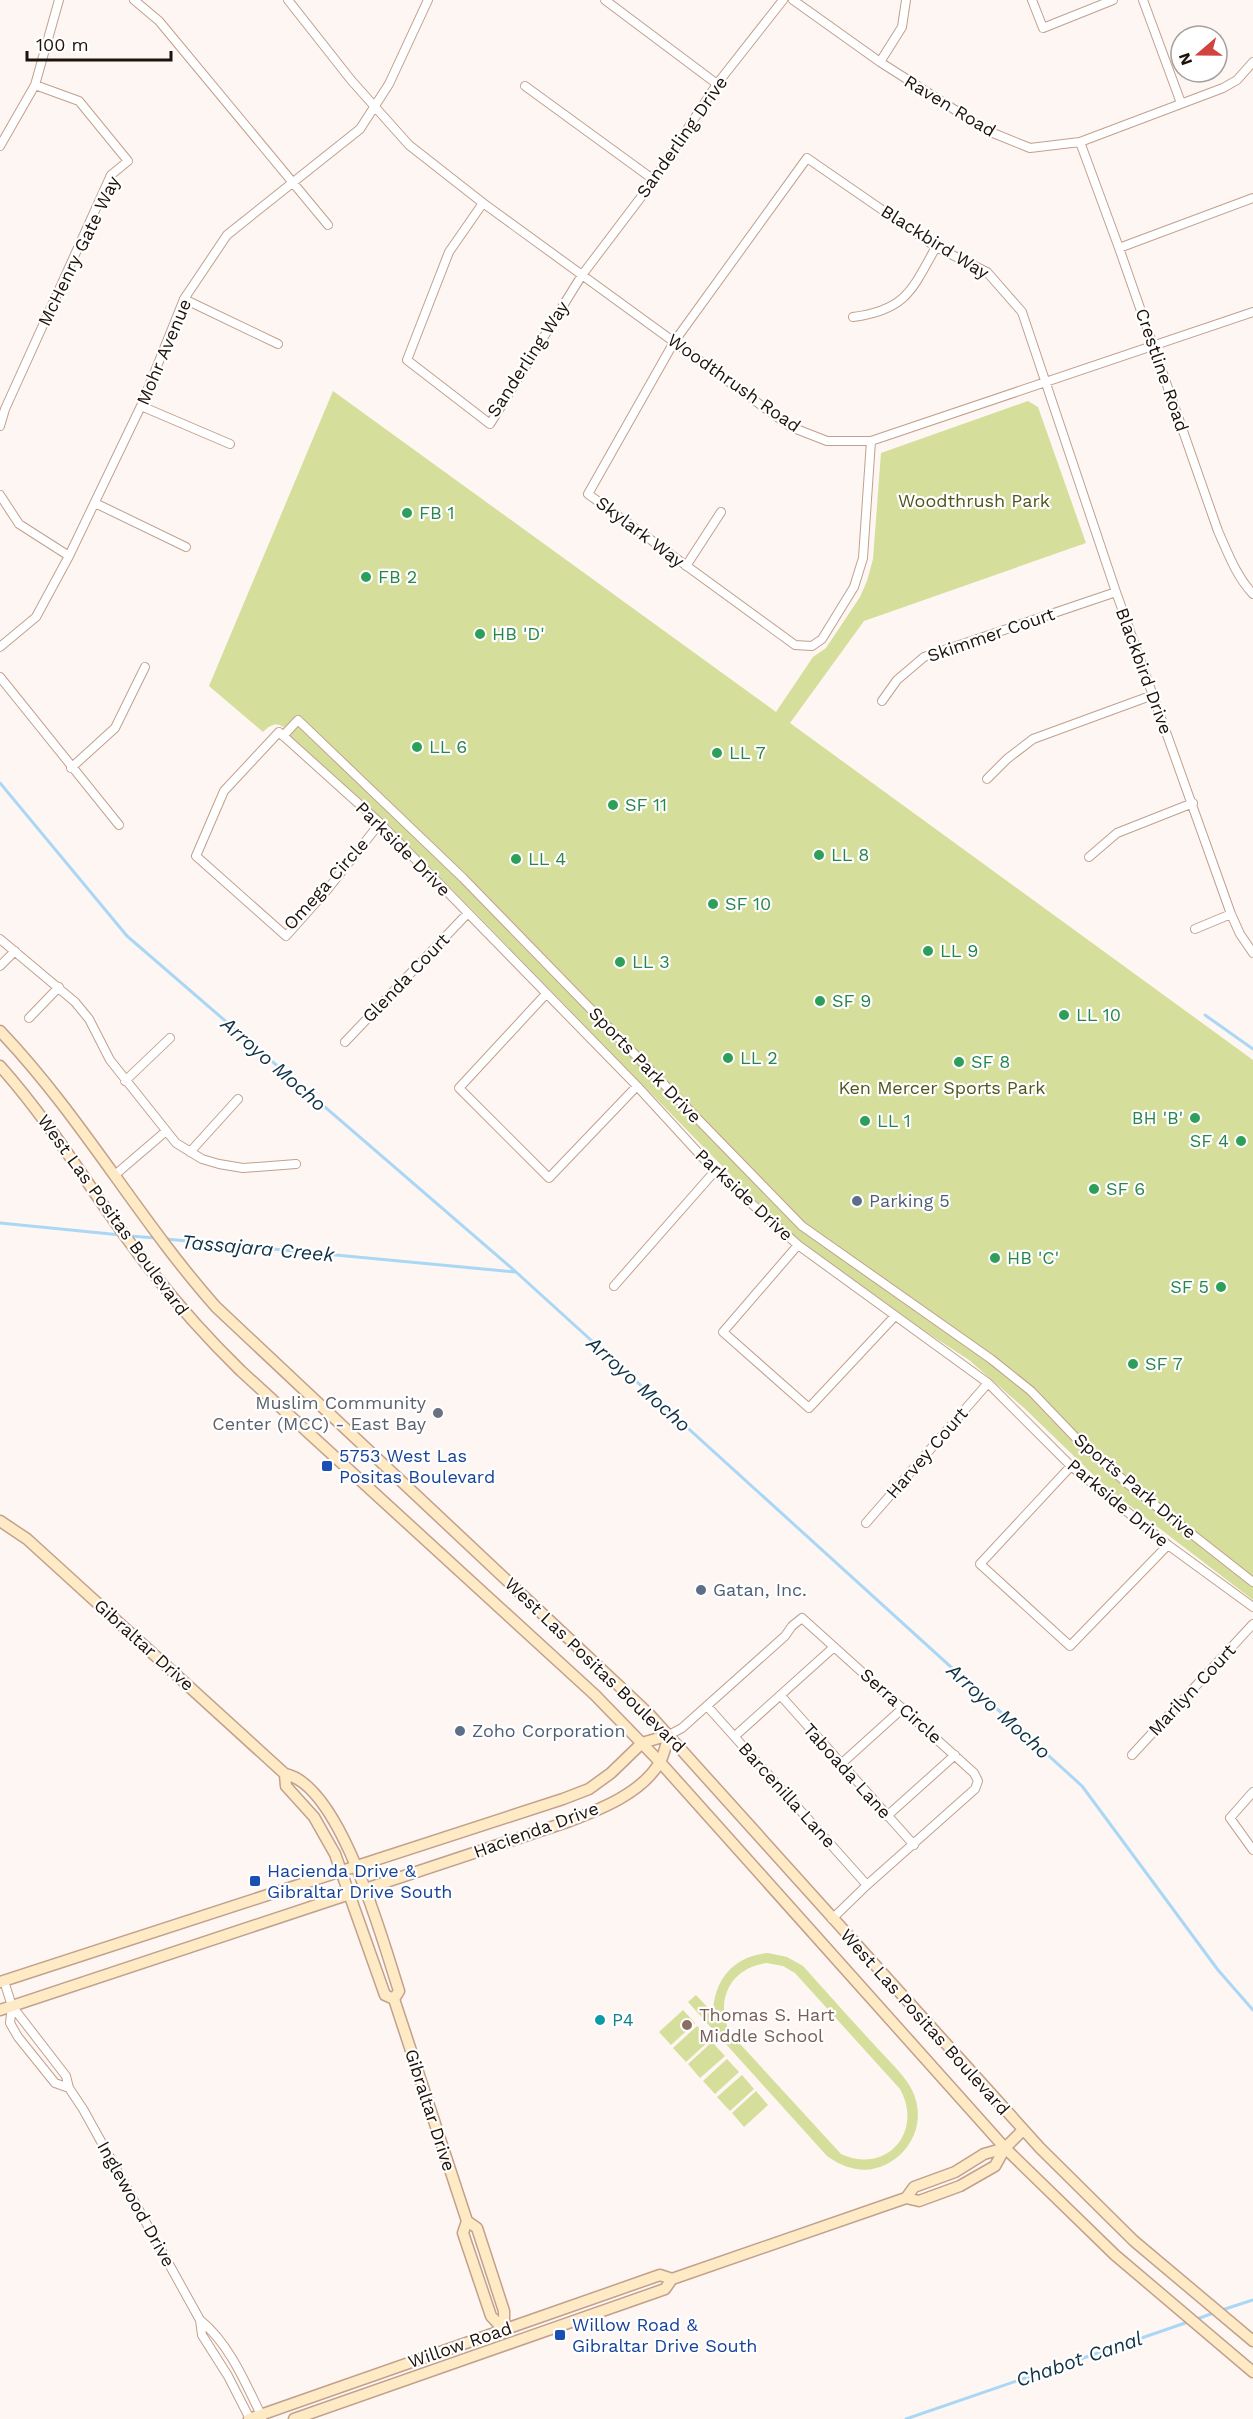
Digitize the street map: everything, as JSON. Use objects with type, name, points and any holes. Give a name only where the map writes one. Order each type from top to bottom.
[{"type":"main road","name":"West Las Positas Boulevard","points":[[0,1031],[31,1063],[116,1174],[168,1249],[216,1306],[249,1340],[613,1678],[669,1736],[1023,2130],[1134,2241],[1253,2341]]},
{"type":"main road","name":"West Las Positas Boulevard","points":[[0,1066],[58,1137],[107,1211],[180,1308],[241,1371],[595,1695],[660,1762],[1005,2148],[1115,2255],[1253,2372]]},
{"type":"main road","name":"Gibraltar Drive","points":[[0,1521],[27,1539],[285,1774],[295,1776],[305,1784],[339,1828],[357,1867],[399,1991],[393,1999]]},
{"type":"main road","name":"Hacienda Drive","points":[[2,1982],[589,1789],[611,1773],[642,1743],[669,1736]]},
{"type":"main road","name":"Hacienda Drive","points":[[0,2010],[598,1810],[627,1793],[646,1778],[660,1762],[669,1736]]},
{"type":"main road","name":"Gibraltar Drive","points":[[285,1774],[286,1786],[308,1810],[325,1834],[342,1872],[385,1995],[393,1999],[467,2221],[477,2228],[504,2311],[504,2330],[508,2344]]},
{"type":"main road","name":"Willow Road","points":[[294,2419],[665,2289],[672,2279],[906,2198],[919,2201],[960,2186],[995,2166],[1005,2148],[1023,2130]]},
{"type":"main road","name":"Willow Road","points":[[906,2198],[914,2187],[955,2172],[984,2154],[1005,2148]]},
{"type":"main road","name":"Willow Road","points":[[249,2419],[262,2417],[660,2275],[672,2279]]},
{"type":"street","points":[[0,146],[35,85],[59,0]]},
{"type":"street","points":[[134,0],[159,21],[328,225]]},
{"type":"street","name":"Woodthrush Road","points":[[288,0],[351,80],[410,145],[483,203],[791,428],[827,441],[871,441],[1253,312]]},
{"type":"street","name":"Mohr Avenue","points":[[0,647],[36,617],[69,556],[141,406],[184,299],[226,235],[360,129],[390,84],[428,0]]},
{"type":"street","points":[[605,0],[717,84]]},
{"type":"street","name":"Sanderling Drive","points":[[582,275],[654,180],[717,84],[783,0]]},
{"type":"street","name":"Raven Road","points":[[793,0],[880,62],[988,131],[1030,148],[1080,142],[1223,88],[1237,80],[1253,62]]},
{"type":"street","points":[[880,62],[902,27],[906,0]]},
{"type":"street","points":[[1032,0],[1043,28],[1113,0]]},
{"type":"street","points":[[1143,0],[1181,103]]},
{"type":"street","name":"McHenry Gate Way","points":[[0,426],[5,409],[111,175],[128,161],[79,101],[35,85]]},
{"type":"street","points":[[525,86],[654,180]]},
{"type":"street","name":"Crestline Road","points":[[1080,142],[1218,531],[1244,585],[1253,594]]},
{"type":"street","name":"Blackbird Way","points":[[807,158],[936,247],[987,272],[1022,312],[1045,384]]},
{"type":"street","name":"Skylark Way","points":[[807,158],[674,342],[588,494],[795,645],[812,646],[822,639],[854,587],[863,558],[871,441]]},
{"type":"street","points":[[1119,248],[1253,198]]},
{"type":"street","name":"Sanderling Way","points":[[483,203],[449,252],[407,360],[490,424],[582,275]]},
{"type":"street","points":[[853,317],[876,314],[891,308],[914,286],[936,247]]},
{"type":"street","points":[[184,299],[278,344]]},
{"type":"street","name":"Blackbird Drive","points":[[1045,384],[1116,592],[1231,914],[1240,934],[1253,953]]},
{"type":"street","points":[[141,406],[230,444]]},
{"type":"street","points":[[0,495],[19,524],[69,556]]},
{"type":"street","points":[[95,503],[186,547]]},
{"type":"street","points":[[686,566],[721,512]]},
{"type":"street","name":"Skimmer Court","points":[[882,701],[897,680],[924,657],[1116,592]]},
{"type":"street","points":[[71,768],[115,728],[145,667]]},
{"type":"street","points":[[0,677],[119,825]]},
{"type":"street","points":[[987,779],[1007,759],[1033,739],[1153,695]]},
{"type":"street","name":"Sports Park Drive","points":[[281,734],[298,720],[463,878],[802,1226],[991,1359],[1030,1391],[1076,1438],[1128,1484],[1253,1582]]},
{"type":"street","name":"Parkside Drive","points":[[281,734],[380,823],[637,1086],[715,1171],[798,1245],[894,1317],[988,1383],[1071,1466],[1168,1545],[1253,1607]]},
{"type":"street","name":"Omega Circle","points":[[281,734],[224,790],[196,856],[286,936],[327,890],[380,823]]},
{"type":"street","points":[[1089,857],[1117,833],[1193,803]]},
{"type":"street","name":"Glenda Court","points":[[345,1042],[467,914]]},
{"type":"street","points":[[1195,929],[1231,914]]},
{"type":"street","points":[[0,939],[59,987],[89,1019],[110,1060],[176,1143],[190,1152],[219,1164],[243,1168],[296,1164]]},
{"type":"street","points":[[0,966],[15,951]]},
{"type":"street","points":[[29,1018],[59,987]]},
{"type":"street","points":[[546,994],[459,1088],[549,1178],[637,1086]]},
{"type":"street","points":[[125,1081],[170,1038]]},
{"type":"street","points":[[190,1152],[238,1099]]},
{"type":"street","points":[[116,1174],[165,1132]]},
{"type":"street","points":[[614,1286],[715,1171]]},
{"type":"street","points":[[798,1245],[723,1332],[809,1408],[894,1317]]},
{"type":"street","name":"Harvey Court","points":[[866,1523],[988,1383]]},
{"type":"street","points":[[1071,1466],[980,1564],[1070,1646],[1168,1545]]},
{"type":"street","name":"Serra Circle","points":[[669,1736],[707,1706],[802,1618],[974,1773],[978,1781],[975,1789],[867,1884],[832,1919]]},
{"type":"street","name":"Marilyn Court","points":[[1132,1755],[1253,1624]]},
{"type":"street","points":[[735,1736],[834,1647]]},
{"type":"street","name":"Taboada Lane","points":[[781,1696],[914,1845]]},
{"type":"street","name":"Barcenilla Lane","points":[[707,1706],[867,1884]]},
{"type":"street","points":[[841,1764],[903,1708]]},
{"type":"street","points":[[887,1816],[955,1755]]},
{"type":"street","points":[[1253,1792],[1230,1818],[1253,1850]]},
{"type":"street","name":"Inglewood Drive","points":[[2,1982],[12,2006],[24,2018],[29,2031],[66,2076],[69,2088],[83,2109],[200,2320],[220,2342],[262,2417]]},
{"type":"street","name":"Inglewood Drive","points":[[12,2006],[10,2023],[18,2037],[55,2083],[69,2088]]},
{"type":"street","name":"Inglewood Drive","points":[[200,2320],[202,2335],[228,2376],[249,2419]]},
{"type":"green space","name":"Ken Mercer Sports Park","points":[[333,391],[776,712],[813,657],[826,648],[860,597],[867,581],[873,559],[881,453],[1028,401],[1038,407],[1086,543],[864,621],[790,723],[1253,1060],[1253,1600],[1108,1489],[1023,1407],[969,1360],[923,1330],[798,1240],[769,1214],[389,825],[291,737],[282,726],[271,725],[263,732],[209,686]]},
{"type":"green space","points":[[768,1953],[787,1957],[803,1966],[906,2080],[912,2090],[918,2111],[915,2132],[904,2150],[887,2164],[871,2169],[856,2169],[827,2156],[688,2002],[696,1995],[713,2013],[717,1990],[728,1971],[736,1964],[756,1955]],"holes":[[[767,1963],[783,1966],[795,1973],[900,2089],[906,2105],[907,2120],[904,2134],[896,2146],[886,2154],[873,2159],[857,2159],[841,2154],[730,2033],[724,2009],[725,1997],[735,1978],[754,1966]]]},
{"type":"green space","points":[[683,2010],[695,2023],[671,2045],[659,2032]]},
{"type":"green space","points":[[697,2026],[710,2040],[686,2062],[673,2048]]},
{"type":"green space","points":[[712,2042],[725,2056],[700,2078],[688,2064]]},
{"type":"green space","points":[[727,2059],[739,2072],[715,2094],[703,2081]]},
{"type":"green space","points":[[742,2075],[754,2089],[730,2111],[717,2097]]},
{"type":"green space","points":[[756,2091],[768,2105],[744,2127],[732,2113]]},
{"type":"waterway","name":"Arroyo Mocho","points":[[0,783],[127,936],[516,1272],[1082,1786],[1218,1970],[1253,2010]]},
{"type":"waterway","points":[[1205,1015],[1253,1049]]},
{"type":"waterway","name":"Tassajara Creek","points":[[0,1223],[121,1235]]},
{"type":"waterway","name":"Tassajara Creek","points":[[130,1236],[156,1238]]},
{"type":"waterway","name":"Tassajara Creek","points":[[166,1239],[515,1272]]},
{"type":"waterway","name":"Chabot Canal","points":[[1222,2310],[1253,2300]]},
{"type":"waterway","name":"Chabot Canal","points":[[1197,2319],[1216,2312]]},
{"type":"waterway","name":"Chabot Canal","points":[[906,2419],[1188,2322]]},
{"type":"place","name":"FB 1","points":[[407,513]]},
{"type":"place","name":"FB 2","points":[[366,577]]},
{"type":"place","name":"HB 'D'","points":[[480,634]]},
{"type":"place","name":"LL 6","points":[[417,747]]},
{"type":"place","name":"LL 7","points":[[717,753]]},
{"type":"place","name":"SF 11","points":[[613,805]]},
{"type":"place","name":"LL 8","points":[[819,855]]},
{"type":"place","name":"LL 4","points":[[516,859]]},
{"type":"place","name":"SF 10","points":[[713,904]]},
{"type":"place","name":"LL 9","points":[[928,951]]},
{"type":"place","name":"LL 3","points":[[620,962]]},
{"type":"place","name":"SF 9","points":[[820,1001]]},
{"type":"place","name":"LL 10","points":[[1064,1015]]},
{"type":"place","name":"LL 2","points":[[728,1058]]},
{"type":"place","name":"SF 8","points":[[959,1062]]},
{"type":"place","name":"BH 'B'","points":[[1195,1118]]},
{"type":"place","name":"LL 1","points":[[865,1121]]},
{"type":"place","name":"SF 4","points":[[1241,1141]]},
{"type":"place","name":"SF 6","points":[[1094,1189]]},
{"type":"place","name":"Parking 5","points":[[857,1201]]},
{"type":"place","name":"HB 'C'","points":[[995,1258]]},
{"type":"place","name":"SF 5","points":[[1221,1287]]},
{"type":"place","name":"SF 7","points":[[1133,1364]]},
{"type":"place","name":"Muslim Community Center (MCC) - East Bay","points":[[438,1413]]},
{"type":"place","name":"5753 West Las Positas Boulevard","points":[[327,1466]]},
{"type":"place","name":"Gatan, Inc.","points":[[701,1590]]},
{"type":"place","name":"Zoho Corporation","points":[[460,1731]]},
{"type":"place","name":"Hacienda Drive & Gibraltar Drive South","points":[[255,1881]]},
{"type":"place","name":"P4","points":[[600,2020]]},
{"type":"place","name":"Thomas S. Hart Middle School","points":[[687,2025]]},
{"type":"place","name":"Willow Road & Gibraltar Drive South","points":[[560,2335]]},
{"type":"park label","name":"Woodthrush Park","points":[[974,501]]}]
